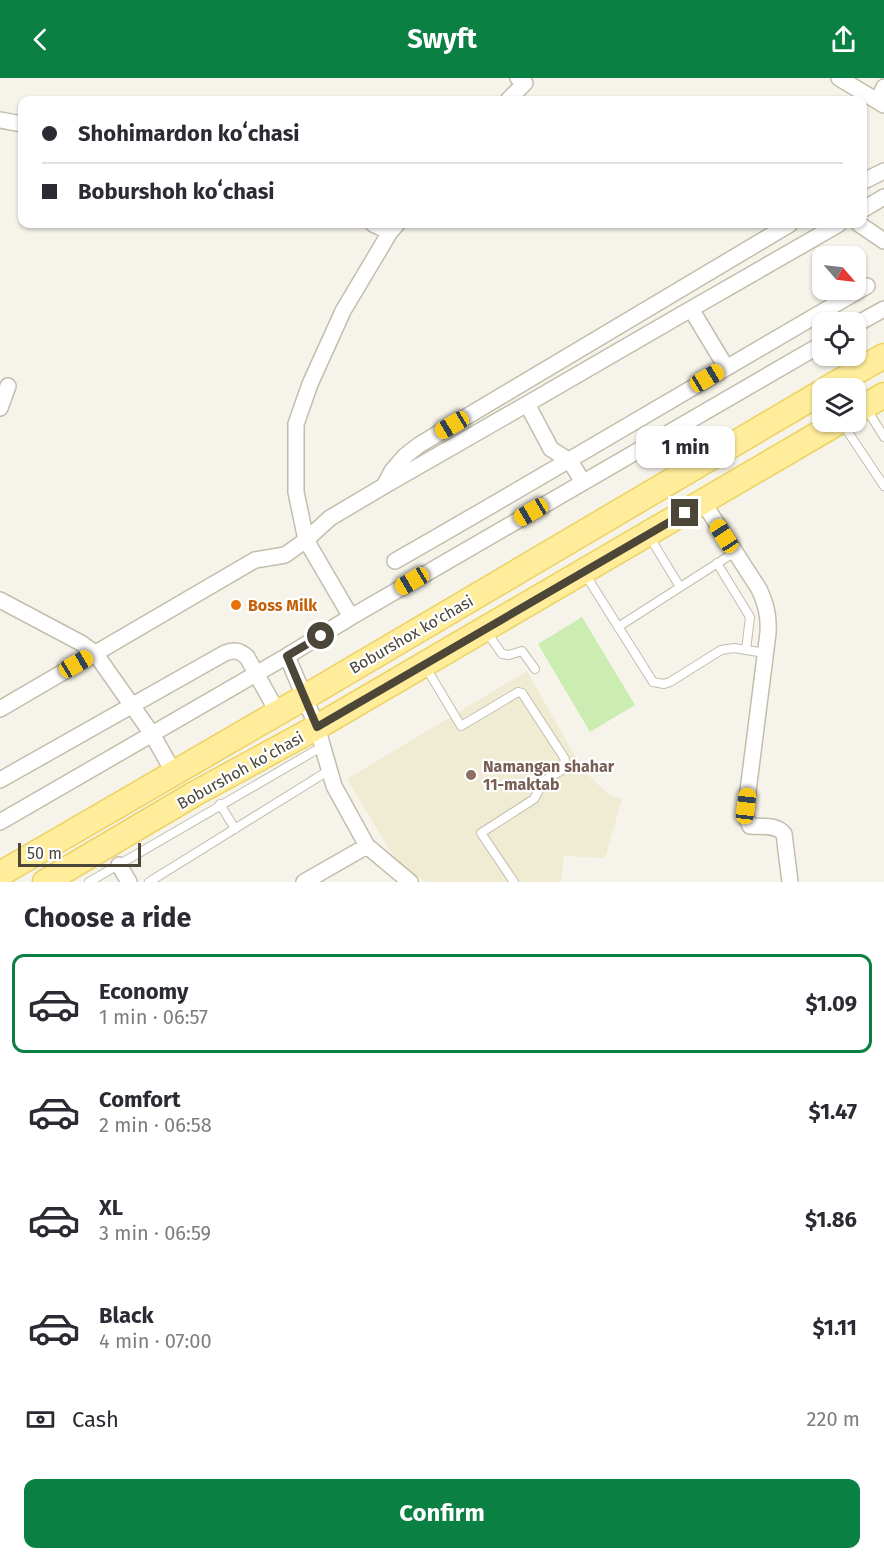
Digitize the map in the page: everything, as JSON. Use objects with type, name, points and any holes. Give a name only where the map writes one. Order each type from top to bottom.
[{"type":"main road","points":[[846,378],[884,356]]},
{"type":"main road","name":"Boburshox ko'chasi","points":[[0,874],[812,398]]},
{"type":"main road","name":"Boburshoh koʻchasi","points":[[51,881],[196,793],[320,737],[424,665],[823,432]]},
{"type":"street","points":[[839,78],[882,98]]},
{"type":"street","points":[[511,96],[524,80]]},
{"type":"street","points":[[0,120],[18,123]]},
{"type":"street","points":[[867,180],[884,171]]},
{"type":"street","points":[[867,207],[884,197]]},
{"type":"street","points":[[351,616],[306,540],[296,492],[296,424],[310,384],[343,311],[394,228]]},
{"type":"street","points":[[384,486],[392,471],[419,445],[783,228]]},
{"type":"street","points":[[0,709],[255,560],[285,555],[330,518],[832,228]]},
{"type":"street","points":[[865,228],[884,241]]},
{"type":"street","points":[[395,561],[867,286]]},
{"type":"street","points":[[691,309],[733,363],[754,382]]},
{"type":"street","points":[[866,319],[884,309]]},
{"type":"street","points":[[0,822],[812,350]]},
{"type":"street","points":[[0,408],[8,386]]},
{"type":"street","points":[[527,404],[551,449],[570,461],[584,482]]},
{"type":"street","points":[[703,502],[766,604],[769,619],[745,815],[750,826],[775,828],[784,834],[790,882]]},
{"type":"street","points":[[0,600],[81,643],[95,653],[152,734],[174,773]]},
{"type":"street","points":[[0,780],[234,650],[247,657],[278,713]]},
{"type":"street","points":[[287,656],[320,737],[334,786],[367,846],[410,882]]},
{"type":"street","points":[[304,882],[367,846]]},
{"type":"street","points":[[119,865],[129,882]]},
{"type":"lane","points":[[868,405],[884,437]]},
{"type":"lane","points":[[847,432],[884,486]]},
{"type":"lane","points":[[649,535],[680,587]]},
{"type":"lane","points":[[618,627],[735,552]]},
{"type":"lane","points":[[717,563],[750,616],[746,650]]},
{"type":"lane","points":[[584,573],[653,682],[658,684],[670,682],[721,650],[728,648],[765,653]]},
{"type":"lane","points":[[486,629],[502,654],[509,655],[522,651],[535,669]]},
{"type":"lane","points":[[424,665],[461,726],[518,692],[522,693],[565,759],[562,770],[544,782],[534,799],[481,833],[514,882]]},
{"type":"lane","points":[[89,882],[220,804],[320,737]]},
{"type":"lane","points":[[149,882],[328,771]]},
{"type":"lane","points":[[220,804],[235,829]]},
{"type":"shaded area","name":"Namangan shahar 11-maktab","points":[[527,671],[583,770],[608,794],[622,799],[605,858],[564,856],[561,882],[426,882],[398,864],[347,779]]},
{"type":"green space","points":[[582,617],[635,705],[590,732],[538,644]]},
{"type":"place","name":"Boss Milk","points":[[236,605]]},
{"type":"place","name":"Namangan shahar 11-maktab","points":[[471,775]]},
{"type":"route","points":[[321,636],[287,656],[317,727],[685,513]]}]
